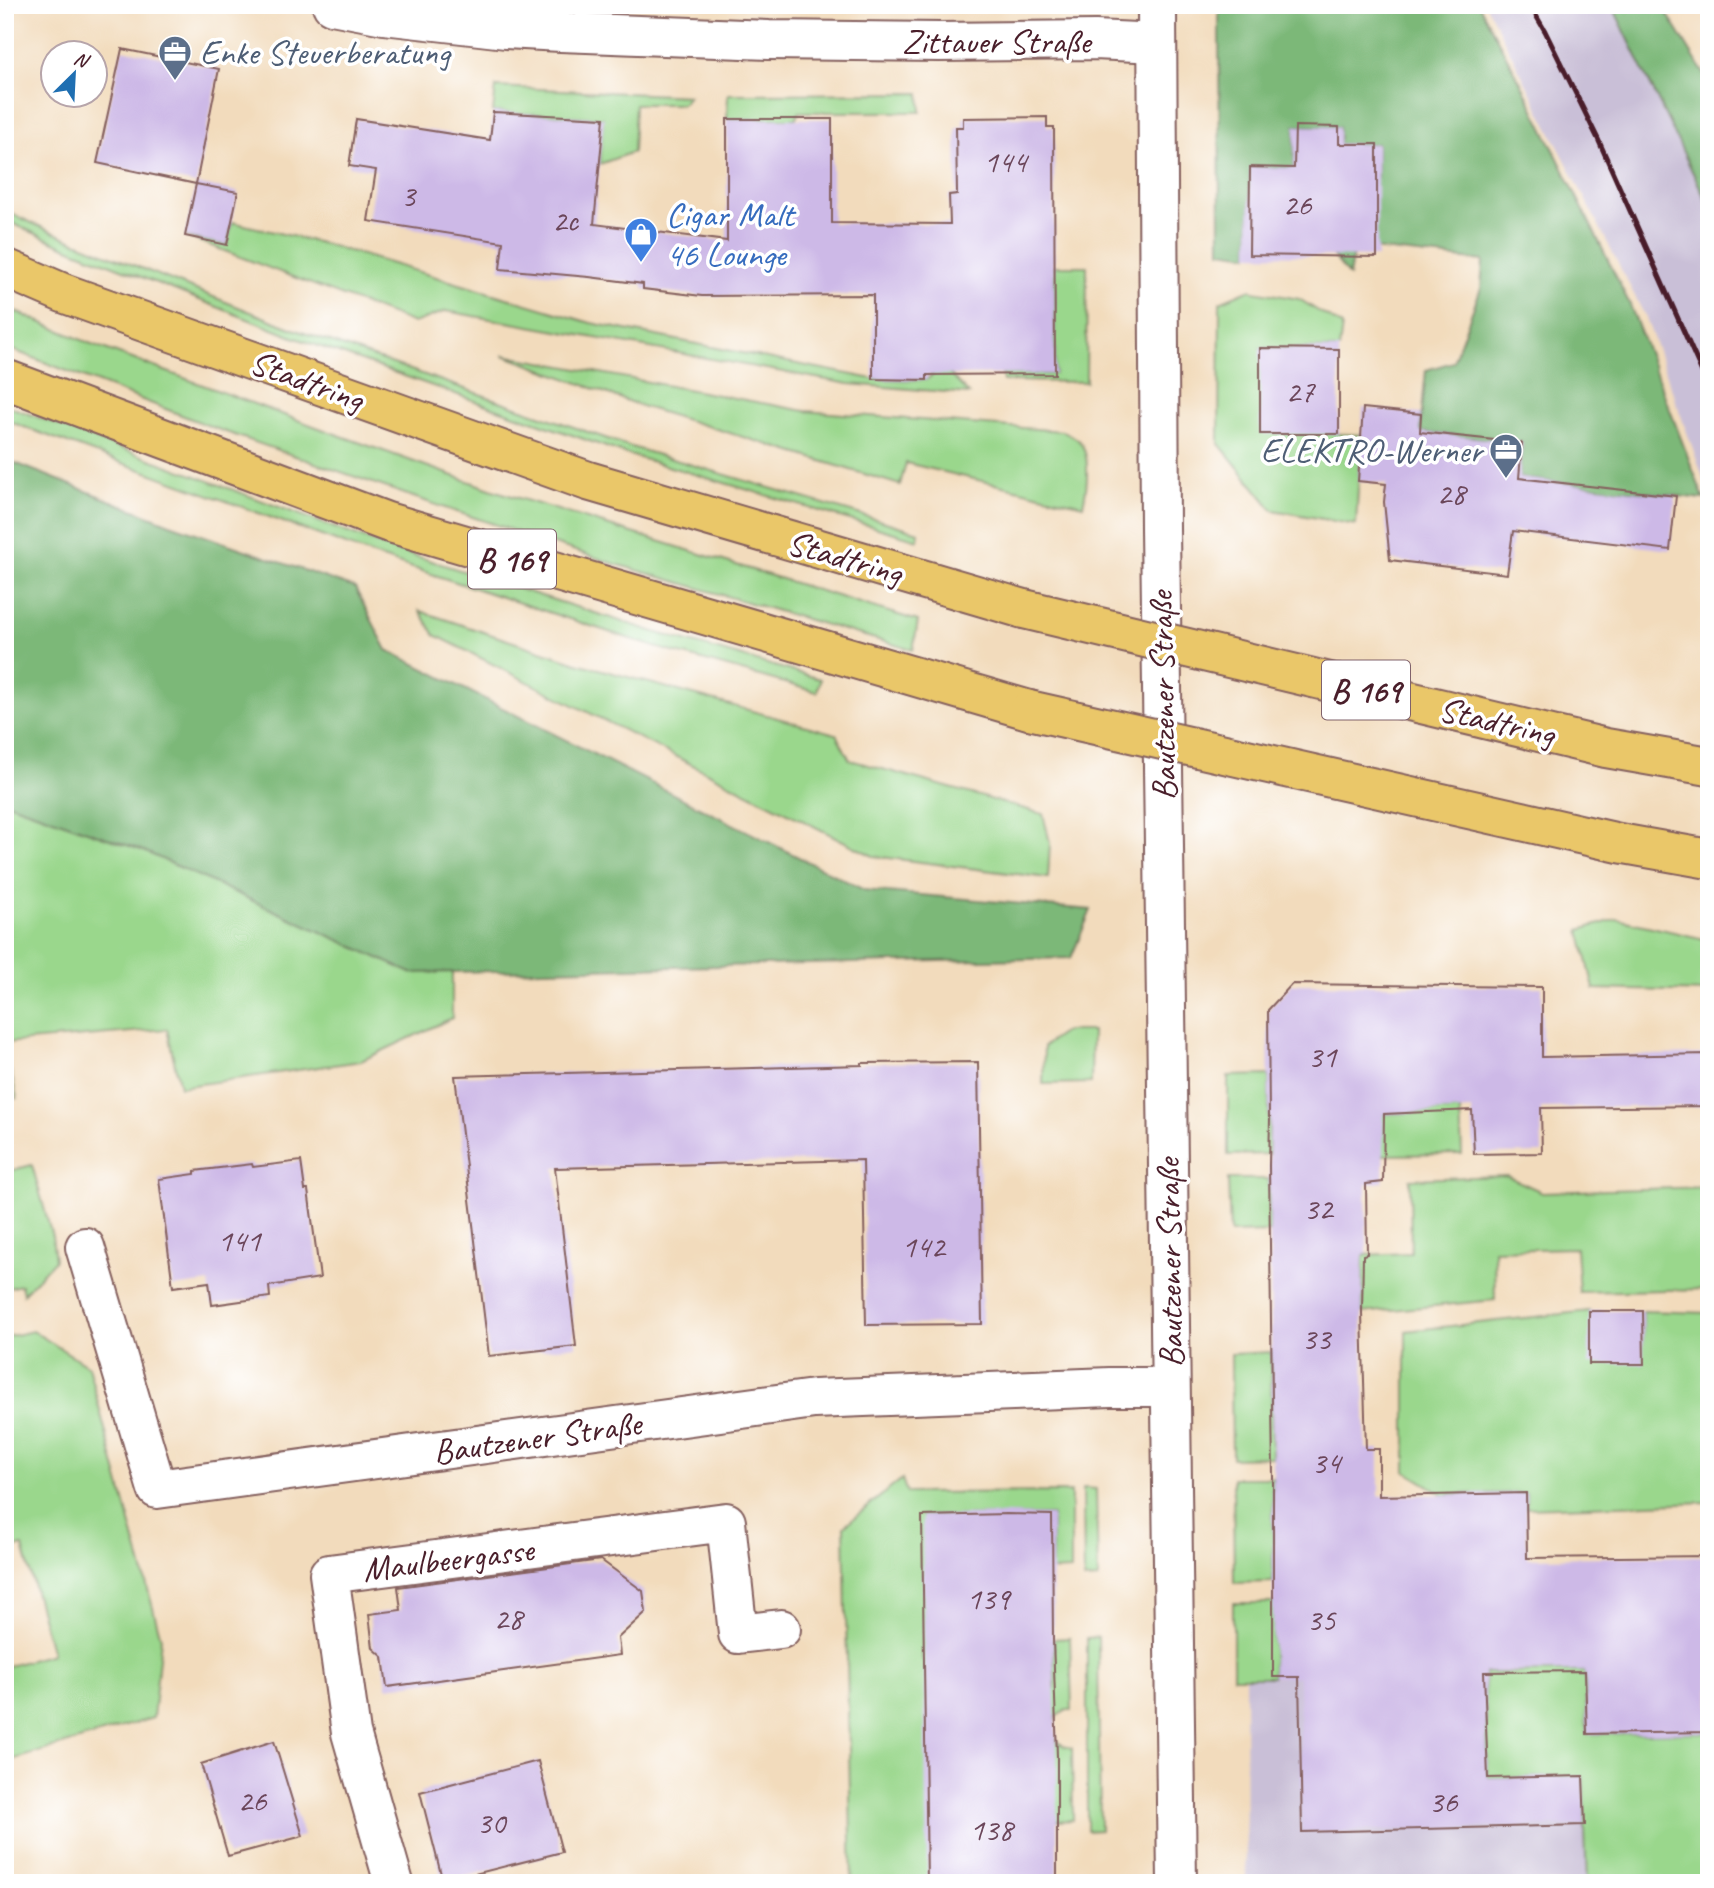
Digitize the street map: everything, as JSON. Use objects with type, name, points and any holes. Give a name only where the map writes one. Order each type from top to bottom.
[{"type":"main road","name":"Stadtring","points":[[5,268],[63,293],[588,481],[1024,609],[1606,748],[1709,766]]},
{"type":"main road","name":"B 169","points":[[5,379],[387,522],[1029,710],[1619,843],[1709,859]]},
{"type":"street","name":"Zittauer Straße","points":[[332,5],[384,15],[506,29],[561,32],[769,40],[1095,40],[1157,43]]},
{"type":"street","name":"Bautzener Straße","points":[[1157,5],[1160,528],[1177,1883]]},
{"type":"street","name":"Bautzener Straße","points":[[85,1247],[157,1489],[814,1399],[1170,1387]]},
{"type":"street","name":"Maulbeergasse","points":[[394,1883],[351,1733],[329,1574],[726,1522],[738,1634],[780,1629]]},
{"type":"shaded area","points":[[1486,5],[1612,5],[1709,206],[1709,494],[1646,318]]},
{"type":"shaded area","points":[[1484,1673],[1488,1778],[1583,1776],[1587,1883],[1246,1883],[1245,1678]]},
{"type":"green space","points":[[1219,5],[1479,5],[1523,87],[1630,305],[1704,499],[1519,478],[1522,443],[1420,432],[1426,370],[1453,362],[1481,288],[1483,261],[1354,247],[1349,276],[1333,256],[1361,177],[1377,177],[1377,144],[1339,144],[1339,127],[1295,126],[1294,168],[1251,167],[1249,255],[1220,251]]},
{"type":"green space","points":[[1612,5],[1662,5],[1709,82],[1709,206]]},
{"type":"green space","points":[[496,87],[689,96],[682,104],[635,104],[633,152],[600,164],[603,118],[493,112]]},
{"type":"green space","points":[[920,93],[921,112],[799,112],[795,119],[727,119],[728,94]]},
{"type":"green space","points":[[5,211],[296,330],[628,446],[919,532],[918,540],[626,454],[293,337],[63,246],[5,220]]},
{"type":"green space","points":[[232,222],[325,244],[591,323],[873,379],[926,380],[943,367],[969,394],[849,384],[446,311],[414,323],[185,236],[227,245]]},
{"type":"green space","points":[[1054,266],[1087,266],[1086,382],[1003,381],[1002,374],[1055,374]]},
{"type":"green space","points":[[1248,290],[1299,299],[1342,326],[1339,349],[1261,348],[1339,434],[1361,435],[1356,525],[1273,510],[1219,444],[1220,302]]},
{"type":"green space","points":[[5,307],[89,343],[496,491],[918,621],[913,650],[612,563],[220,430],[5,347]]},
{"type":"green space","points":[[503,355],[805,411],[1062,431],[1077,439],[1085,452],[1087,480],[1083,505],[906,463],[900,485],[641,406]]},
{"type":"green space","points":[[5,405],[381,545],[661,634],[820,679],[817,692],[655,647],[376,556],[5,420]]},
{"type":"green space","points":[[5,459],[170,524],[355,588],[387,650],[864,890],[1091,910],[1071,958],[411,973],[144,851],[5,802]]},
{"type":"green space","points":[[420,611],[577,663],[836,734],[850,760],[1043,814],[1050,843],[1048,878],[873,856],[435,635]]},
{"type":"green space","points":[[5,802],[144,851],[411,973],[452,972],[452,1018],[361,1061],[180,1087],[167,1029],[5,1043]]},
{"type":"green space","points":[[1617,919],[1709,940],[1709,992],[1594,989],[1580,930]]},
{"type":"green space","points":[[1066,1031],[1092,1031],[1091,1083],[1043,1084],[1044,1046]]},
{"type":"green space","points":[[5,1048],[17,1098],[5,1101]]},
{"type":"green space","points":[[1269,1075],[1269,1154],[1228,1155],[1228,1076]]},
{"type":"green space","points":[[1460,1110],[1462,1154],[1383,1155],[1365,1115]]},
{"type":"green space","points":[[32,1165],[52,1236],[55,1260],[23,1294],[21,1285],[5,1289],[5,1172]]},
{"type":"green space","points":[[1507,1176],[1542,1192],[1709,1187],[1709,1289],[1579,1292],[1576,1248],[1494,1250],[1495,1300],[1362,1313],[1363,1255],[1411,1253],[1410,1179]]},
{"type":"green space","points":[[1228,1179],[1269,1179],[1270,1232],[1230,1233]]},
{"type":"green space","points":[[1589,1311],[1643,1363],[1643,1311],[1709,1313],[1709,1502],[1526,1508],[1526,1493],[1446,1496],[1406,1472],[1406,1331]]},
{"type":"green space","points":[[33,1331],[88,1366],[161,1638],[153,1718],[5,1762],[5,1667],[52,1654],[23,1546],[5,1550],[5,1337]]},
{"type":"green space","points":[[1271,1352],[1272,1457],[1232,1458],[1231,1354]]},
{"type":"green space","points":[[1233,1478],[1273,1478],[1273,1582],[1234,1583]]},
{"type":"green space","points":[[902,1479],[907,1493],[1071,1492],[1071,1570],[1052,1571],[1052,1515],[922,1516],[1055,1687],[1053,1639],[1070,1638],[1072,1710],[1065,1710],[1056,1717],[1054,1728],[1058,1741],[1072,1748],[1073,1820],[1056,1821],[927,1883],[852,1883],[844,1526]]},
{"type":"green space","points":[[1083,1488],[1096,1489],[1098,1579],[1084,1580]]},
{"type":"green space","points":[[1233,1603],[1274,1603],[1273,1677],[1233,1677]]},
{"type":"green space","points":[[1098,1637],[1100,1830],[1087,1831],[1087,1638]]},
{"type":"green space","points":[[1585,1671],[1587,1734],[1709,1732],[1709,1883],[1587,1883],[1583,1777],[1488,1778],[1484,1673]]},
{"type":"building","points":[[122,49],[219,69],[196,184],[97,163]]},
{"type":"building","points":[[493,112],[604,118],[594,224],[727,241],[727,119],[832,119],[832,223],[950,224],[949,195],[957,194],[956,127],[963,127],[963,118],[1047,117],[1047,127],[1054,127],[1055,374],[927,375],[927,380],[873,379],[873,295],[702,296],[643,289],[643,284],[500,269],[503,242],[368,221],[376,170],[349,166],[356,119],[490,140]]},
{"type":"building","points":[[1295,126],[1339,127],[1339,144],[1377,144],[1377,257],[1249,255],[1250,167],[1294,168]]},
{"type":"building","points":[[196,184],[238,192],[227,245],[185,236]]},
{"type":"building","points":[[1260,348],[1339,349],[1339,434],[1260,434]]},
{"type":"building","points":[[1363,408],[1421,414],[1420,432],[1522,443],[1519,478],[1676,496],[1670,550],[1513,531],[1507,574],[1390,560],[1384,502],[1386,484],[1358,481]]},
{"type":"building","points":[[1292,984],[1542,987],[1542,1057],[1709,1054],[1709,1106],[1541,1108],[1542,1153],[1474,1154],[1472,1110],[1384,1114],[1383,1182],[1366,1184],[1367,1254],[1363,1255],[1362,1313],[1366,1449],[1379,1449],[1379,1496],[1526,1493],[1527,1558],[1709,1556],[1709,1732],[1587,1734],[1585,1671],[1484,1672],[1488,1778],[1583,1776],[1585,1825],[1302,1832],[1299,1677],[1273,1677],[1268,1010]]},
{"type":"building","points":[[978,1062],[982,1324],[866,1325],[863,1160],[555,1168],[576,1346],[489,1356],[455,1076],[862,1063]]},
{"type":"building","points":[[301,1161],[305,1190],[308,1190],[320,1278],[269,1286],[270,1297],[212,1305],[209,1282],[173,1287],[159,1179],[195,1174],[195,1171]]},
{"type":"building","points":[[1589,1311],[1643,1311],[1644,1364],[1589,1364]]},
{"type":"building","points":[[1052,1515],[1057,1883],[927,1883],[922,1516]]},
{"type":"building","points":[[601,1560],[643,1591],[646,1612],[618,1638],[620,1655],[387,1687],[383,1657],[373,1648],[369,1614],[401,1610],[398,1587]]},
{"type":"building","points":[[274,1741],[303,1836],[228,1856],[201,1764]]},
{"type":"building","points":[[538,1761],[562,1852],[443,1882],[420,1792]]},
{"type":"railway","points":[[1530,5],[1598,139],[1709,388]]},
{"type":"place","name":"Enke Steuerberatung","points":[[175,82]]},
{"type":"place","name":"Cigar Malt 46 Lounge","points":[[641,264]]},
{"type":"place","name":"ELEKTRO-Werner","points":[[1506,480]]}]
